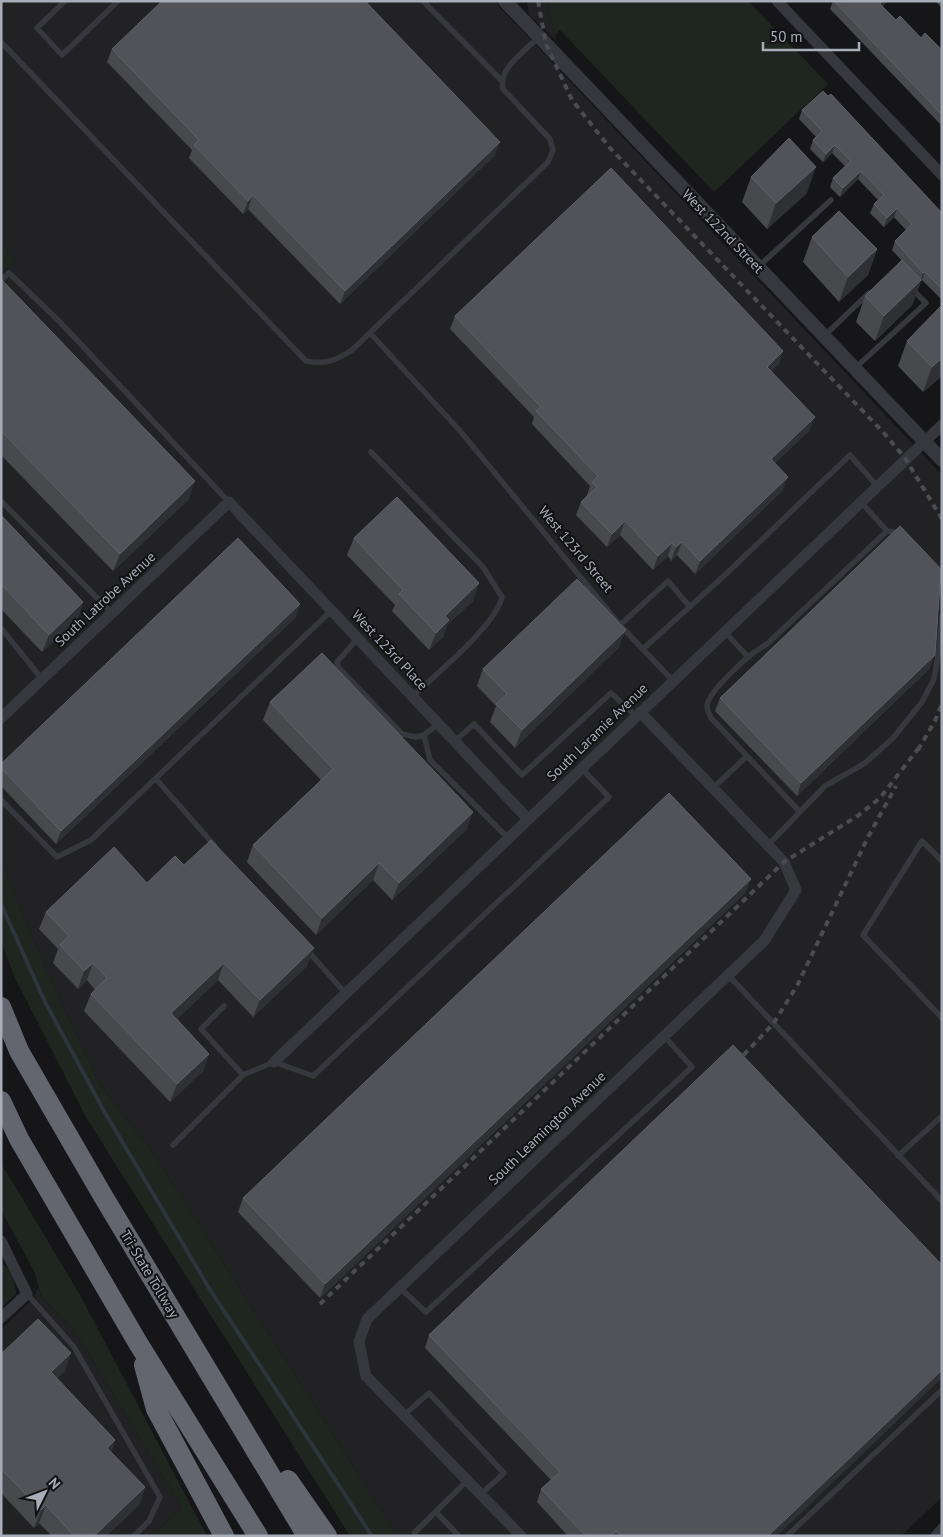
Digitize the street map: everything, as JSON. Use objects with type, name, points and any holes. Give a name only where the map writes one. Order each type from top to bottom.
[{"type":"highway","name":"Tri-State Tollway","points":[[1,1007],[19,1050],[103,1196],[307,1536]]},
{"type":"highway","points":[[1,1101],[19,1139],[138,1343],[258,1536]]},
{"type":"highway","points":[[176,1318],[327,1536]]},
{"type":"highway","points":[[138,1343],[156,1409],[224,1536]]},
{"type":"street","name":"West 122nd Street","points":[[505,1],[942,460]]},
{"type":"street","points":[[777,1],[942,175]]},
{"type":"street","name":"South Laramie Avenue","points":[[274,1062],[860,501],[942,425]]},
{"type":"street","name":"West 123rd Place","points":[[230,502],[528,819]]},
{"type":"street","name":"South Latrobe Avenue","points":[[1,718],[230,502]]},
{"type":"street","points":[[638,714],[768,845]]},
{"type":"street","name":"South Leamington Avenue","points":[[404,1415],[366,1376],[359,1342],[368,1319],[764,941],[796,890],[784,862],[768,845]]},
{"type":"street","points":[[1,1241],[27,1294],[1,1318]]},
{"type":"street","points":[[404,1415],[521,1536]]},
{"type":"street","points":[[936,1536],[942,1530]]},
{"type":"lane","points":[[65,1],[37,28],[62,55],[118,1]]},
{"type":"lane","points":[[1,42],[306,361],[321,364],[338,359],[352,350],[548,162],[552,150],[550,139],[503,89],[501,80],[423,1]]},
{"type":"lane","points":[[501,80],[504,72],[539,37]]},
{"type":"lane","points":[[758,267],[831,200]]},
{"type":"lane","points":[[1,280],[9,273],[59,321],[230,502]]},
{"type":"lane","points":[[854,368],[926,303],[907,283]]},
{"type":"lane","points":[[823,336],[873,290]]},
{"type":"lane","name":"West 123rd Street","points":[[370,333],[461,432],[620,625],[673,681]]},
{"type":"lane","points":[[371,452],[483,567],[502,597],[500,604],[486,625],[413,696]]},
{"type":"lane","points":[[643,649],[850,455],[876,486]]},
{"type":"lane","points":[[1,501],[112,613]]},
{"type":"lane","points":[[860,501],[887,532],[906,534]]},
{"type":"lane","points":[[800,812],[711,718],[707,707],[711,695],[748,657],[767,644],[887,532]]},
{"type":"lane","points":[[933,566],[939,574],[942,584]]},
{"type":"lane","points":[[620,625],[668,581],[690,607]]},
{"type":"lane","points":[[1,800],[57,857],[91,840],[332,610]]},
{"type":"lane","points":[[768,845],[825,786],[865,763],[893,738],[922,702],[934,680],[942,616]]},
{"type":"lane","points":[[1,628],[42,679]]},
{"type":"lane","points":[[724,631],[748,657]]},
{"type":"lane","points":[[358,638],[337,662],[338,668],[402,734],[416,737],[424,735],[438,724]]},
{"type":"lane","points":[[455,741],[474,724],[522,775],[612,693],[638,714]]},
{"type":"lane","points":[[424,735],[430,760],[508,838]]},
{"type":"lane","points":[[713,788],[747,756]]},
{"type":"lane","points":[[173,1146],[243,1074],[274,1062],[313,1076],[609,797],[581,768]]},
{"type":"lane","points":[[156,779],[221,853]]},
{"type":"lane","points":[[942,861],[922,841],[863,935],[942,1018]]},
{"type":"lane","points":[[300,942],[346,994]]},
{"type":"lane","points":[[728,975],[942,1201]]},
{"type":"lane","points":[[224,1006],[201,1029],[243,1074]]},
{"type":"lane","points":[[400,1288],[426,1312],[692,1067],[664,1036]]},
{"type":"lane","points":[[898,1156],[942,1116]]},
{"type":"lane","points":[[27,1294],[74,1347],[160,1497],[149,1522],[134,1536]]},
{"type":"lane","points":[[787,1536],[942,1390]]},
{"type":"lane","points":[[404,1415],[430,1393],[504,1473],[480,1494]]},
{"type":"lane","points":[[415,1534],[467,1481]]},
{"type":"lane","points":[[436,1512],[459,1536]]},
{"type":"shaded area","points":[[1,1],[494,1],[942,475],[942,1497],[901,1536],[398,1536],[155,1156],[99,1083],[63,1006],[1,860],[1,274],[17,260],[1,244]]},
{"type":"shaded area","points":[[527,1],[547,1],[556,40],[529,15]]},
{"type":"shaded area","points":[[547,1],[748,1],[828,84],[714,192],[560,30],[555,36]]},
{"type":"shaded area","points":[[1,244],[17,260],[1,274]]},
{"type":"shaded area","points":[[1,860],[63,1006],[99,1083],[155,1156],[398,1536],[350,1536],[87,1119],[15,978],[1,942]]},
{"type":"shaded area","points":[[1,1163],[80,1295],[207,1536],[151,1536],[182,1508],[77,1334],[42,1298],[34,1271],[1,1210]]},
{"type":"shaded area","points":[[1,1264],[10,1272],[16,1294],[1,1308]]},
{"type":"shaded area","points":[[38,1288],[42,1298],[77,1334],[182,1508],[151,1536],[1,1536],[1,1329],[32,1300]]},
{"type":"building","points":[[162,1],[365,1],[500,142],[345,291],[253,195],[248,201],[194,145],[199,140],[112,49]]},
{"type":"building","points":[[834,1],[882,1],[880,4],[896,20],[900,16],[921,38],[925,33],[942,50],[942,115]]},
{"type":"building","points":[[823,91],[828,96],[831,94],[942,213],[942,289],[925,272],[923,273],[895,241],[912,224],[897,208],[887,218],[874,204],[884,195],[861,171],[843,188],[833,178],[851,161],[835,145],[826,154],[813,140],[822,131],[802,110]]},
{"type":"building","points":[[789,138],[816,167],[776,203],[751,177]]},
{"type":"building","points":[[611,168],[783,351],[767,367],[815,417],[771,459],[788,477],[700,561],[682,542],[676,547],[672,543],[658,556],[625,521],[612,534],[581,502],[597,487],[592,482],[598,476],[536,411],[541,407],[455,316]]},
{"type":"building","points":[[839,211],[877,249],[848,277],[812,237]]},
{"type":"building","points":[[902,260],[921,280],[884,316],[865,296]]},
{"type":"building","points":[[1,279],[195,481],[120,554],[1,431]]},
{"type":"building","points":[[942,305],[942,358],[932,367],[907,341]]},
{"type":"building","points":[[397,497],[479,583],[445,616],[449,620],[436,633],[399,594],[403,590],[354,538]]},
{"type":"building","points":[[1,515],[83,602],[49,635],[1,584]]},
{"type":"building","points":[[900,526],[941,569],[935,655],[801,783],[720,698]]},
{"type":"building","points":[[238,538],[300,604],[61,831],[1,768],[1,764]]},
{"type":"building","points":[[577,579],[626,630],[522,730],[496,704],[507,694],[483,669]]},
{"type":"building","points":[[322,653],[473,812],[399,883],[379,863],[322,918],[253,845],[333,769],[270,702]]},
{"type":"building","points":[[669,793],[751,879],[325,1284],[243,1198]]},
{"type":"building","points":[[211,840],[314,948],[260,1000],[224,963],[171,1013],[209,1054],[177,1084],[91,994],[107,978],[93,963],[84,971],[60,945],[69,936],[46,912],[114,847],[147,883],[175,856],[184,865]]},
{"type":"building","points":[[733,1045],[942,1265],[942,1370],[768,1536],[621,1536],[616,1531],[611,1536],[586,1536],[541,1489],[560,1472],[429,1335]]},
{"type":"building","points":[[38,1319],[71,1353],[51,1372],[115,1440],[107,1448],[145,1487],[94,1536],[74,1536],[46,1505],[41,1510],[1,1469],[1,1354]]},
{"type":"waterway","points":[[1,904],[45,1002],[104,1111],[209,1288],[372,1536]]},
{"type":"railway","points":[[538,1],[546,44],[572,100],[610,148],[883,432],[905,458],[942,519]]},
{"type":"railway","points":[[918,750],[935,721],[942,703]]},
{"type":"railway","points":[[320,1304],[784,862],[859,815],[880,798],[921,745]]},
{"type":"railway","points":[[736,1063],[773,1024],[797,986],[868,837],[896,786]]}]
